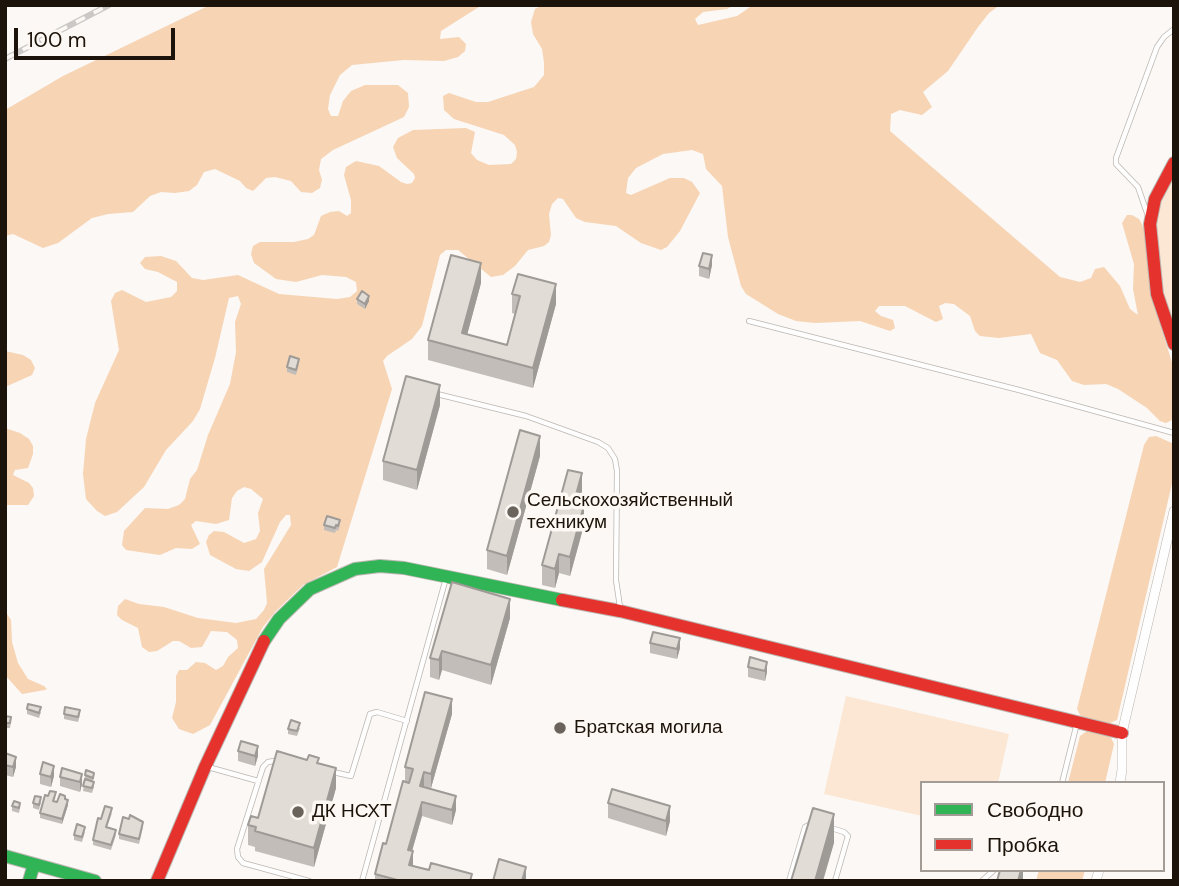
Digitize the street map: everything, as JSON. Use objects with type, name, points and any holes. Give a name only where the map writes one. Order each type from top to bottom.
[{"type":"street","points":[[1174,163],[1155,199],[1150,224],[1157,294],[1174,344]]},
{"type":"street","points":[[1120,781],[1122,733],[1174,511]]},
{"type":"street","points":[[157,881],[205,767],[266,637],[279,618],[310,589],[355,569],[380,566],[447,575],[620,611],[1122,733]]},
{"type":"street","points":[[5,856],[95,881]]},
{"type":"street","points":[[29,881],[34,864]]},
{"type":"lane","points":[[1150,224],[1138,187],[1116,164],[1116,158],[1157,47],[1174,29]]},
{"type":"lane","points":[[749,321],[1174,433]]},
{"type":"lane","points":[[435,393],[526,416],[608,448],[615,459],[617,471],[616,580],[620,611]]},
{"type":"lane","points":[[362,881],[447,575]]},
{"type":"lane","points":[[328,771],[351,776],[370,714],[377,712],[407,721]]},
{"type":"lane","points":[[1062,781],[1077,722]]},
{"type":"lane","points":[[281,760],[268,762],[263,767],[237,849],[237,857],[243,863],[309,881]]},
{"type":"lane","points":[[205,767],[258,781]]},
{"type":"lane","points":[[789,881],[805,827],[809,823],[844,832],[848,836],[835,881]]},
{"type":"lane","points":[[54,869],[67,881]]},
{"type":"shaded area","points":[[210,5],[482,5],[441,31],[440,39],[459,37],[466,44],[465,51],[458,57],[444,61],[404,60],[352,65],[340,75],[330,95],[328,109],[331,116],[338,116],[343,101],[351,91],[365,85],[398,85],[408,93],[409,107],[404,117],[333,150],[321,159],[320,188],[312,193],[301,192],[291,181],[275,177],[266,178],[253,191],[240,181],[215,169],[204,172],[197,185],[189,191],[161,192],[150,196],[133,212],[92,218],[58,243],[43,248],[13,234],[5,236],[5,110],[63,76]]},
{"type":"shaded area","points":[[543,5],[735,5],[727,9],[703,12],[695,19],[698,25],[737,16],[753,5],[1000,5],[989,13],[948,71],[923,92],[932,107],[922,115],[900,110],[891,114],[890,131],[1060,277],[1080,282],[1091,278],[1095,269],[1104,267],[1120,286],[1130,309],[1138,315],[1133,289],[1134,264],[1122,223],[1127,215],[1139,219],[1144,228],[1151,294],[1174,369],[1174,419],[1166,423],[1160,421],[1147,408],[1106,384],[1084,385],[1072,381],[1057,360],[1040,353],[1031,334],[999,338],[980,336],[975,331],[970,316],[954,304],[945,303],[939,306],[943,319],[936,322],[905,306],[879,306],[875,311],[893,320],[895,328],[890,331],[860,321],[815,323],[796,321],[778,314],[746,294],[741,286],[728,237],[722,186],[706,169],[703,154],[692,150],[663,154],[636,168],[628,178],[626,193],[631,195],[670,178],[684,178],[692,182],[700,193],[680,231],[667,247],[661,250],[641,243],[616,226],[585,222],[576,218],[563,199],[558,198],[552,204],[549,214],[549,242],[528,250],[515,266],[503,275],[491,277],[458,250],[446,250],[440,255],[422,326],[412,339],[383,361],[392,389],[337,567],[303,585],[275,612],[263,627],[210,725],[193,734],[179,729],[172,718],[176,702],[176,676],[179,670],[187,670],[196,662],[205,663],[216,670],[223,666],[238,648],[237,640],[227,632],[211,631],[202,647],[191,648],[179,641],[173,641],[157,651],[149,652],[142,647],[138,628],[117,615],[118,606],[125,599],[198,618],[236,623],[256,619],[267,603],[264,569],[291,525],[290,515],[286,515],[280,522],[262,562],[249,571],[236,569],[210,555],[206,542],[214,531],[224,532],[244,543],[256,539],[260,531],[258,513],[263,499],[244,487],[232,498],[229,520],[216,524],[196,521],[191,525],[200,544],[192,549],[176,548],[160,555],[126,550],[122,545],[124,531],[145,508],[168,509],[179,505],[185,499],[190,479],[197,470],[208,435],[230,384],[236,352],[235,322],[241,304],[238,296],[229,298],[215,358],[200,409],[193,421],[166,450],[144,487],[117,512],[105,516],[86,499],[83,474],[86,439],[95,403],[119,350],[111,301],[115,293],[122,290],[146,302],[171,297],[177,291],[177,282],[158,272],[145,269],[140,263],[145,257],[161,256],[176,261],[192,278],[203,280],[238,275],[279,294],[337,299],[350,297],[357,291],[356,282],[346,277],[322,275],[296,282],[276,279],[254,263],[251,254],[253,246],[260,242],[294,242],[308,239],[314,235],[321,216],[339,211],[347,216],[351,213],[351,200],[344,175],[346,167],[356,161],[379,166],[401,182],[412,183],[414,174],[397,158],[393,147],[398,138],[413,130],[466,128],[475,132],[471,153],[477,160],[489,165],[511,164],[516,159],[515,145],[504,135],[454,119],[444,110],[443,96],[449,93],[476,102],[488,102],[534,87],[544,75],[544,62],[542,49],[533,34],[531,22],[535,9]]},
{"type":"shaded area","points":[[1174,169],[1174,334],[1164,307],[1154,207]]},
{"type":"shaded area","points":[[5,351],[23,355],[31,360],[35,368],[32,375],[5,387]]},
{"type":"shaded area","points":[[5,428],[20,433],[29,439],[33,446],[28,468],[15,470],[13,475],[33,488],[34,496],[28,505],[5,505]]},
{"type":"shaded area","points":[[1156,436],[1174,444],[1174,475],[1117,720],[1110,723],[1086,719],[1077,709],[1144,445],[1149,437]]},
{"type":"shaded area","points":[[5,611],[11,620],[12,642],[18,663],[28,679],[47,689],[22,694],[5,675]]},
{"type":"shaded area","points":[[846,696],[1009,734],[998,781],[920,781],[920,816],[824,794]]},
{"type":"shaded area","points":[[1087,731],[1110,736],[1114,744],[1105,781],[1069,781],[1080,736]]},
{"type":"shaded area","points":[[1038,872],[1084,872],[1082,881],[1036,881]]},
{"type":"building","points":[[703,253],[712,255],[709,269],[699,266]]},
{"type":"building","points":[[451,255],[481,263],[462,333],[507,345],[520,296],[512,294],[518,274],[556,284],[533,368],[428,340]]},
{"type":"building","points":[[362,291],[369,296],[365,304],[357,299]]},
{"type":"building","points":[[290,356],[299,359],[296,370],[287,367]]},
{"type":"building","points":[[406,376],[440,385],[417,470],[383,461]]},
{"type":"building","points":[[520,430],[540,436],[507,556],[487,550]]},
{"type":"building","points":[[568,470],[582,473],[574,502],[584,505],[570,557],[559,554],[555,569],[542,565]]},
{"type":"building","points":[[327,516],[340,520],[338,526],[335,528],[324,525]]},
{"type":"building","points":[[452,582],[510,599],[491,665],[442,651],[439,660],[430,658]]},
{"type":"building","points":[[653,632],[680,638],[677,649],[650,643]]},
{"type":"building","points":[[750,657],[767,662],[765,671],[748,667]]},
{"type":"building","points":[[425,692],[452,699],[431,774],[424,772],[420,786],[456,796],[452,810],[422,802],[408,850],[413,851],[409,865],[429,870],[431,863],[472,874],[470,881],[401,881],[375,874],[403,781],[409,783],[413,769],[405,767]]},
{"type":"building","points":[[28,704],[41,707],[39,713],[27,709]]},
{"type":"building","points":[[65,707],[80,710],[78,717],[64,714]]},
{"type":"building","points":[[5,716],[11,717],[10,723],[5,723]]},
{"type":"building","points":[[291,720],[300,723],[297,731],[288,729]]},
{"type":"building","points":[[241,741],[258,746],[255,756],[238,751]]},
{"type":"building","name":"ДК НСХТ","points":[[277,751],[307,760],[309,755],[319,758],[317,763],[336,768],[314,848],[255,831],[256,827],[248,825],[251,816],[258,818]]},
{"type":"building","points":[[5,753],[16,757],[13,767],[5,765]]},
{"type":"building","points":[[43,762],[54,766],[51,777],[40,774]]},
{"type":"building","points":[[62,768],[82,774],[80,782],[60,777]]},
{"type":"building","points":[[86,770],[94,773],[93,778],[85,775]]},
{"type":"building","points":[[85,779],[94,782],[92,788],[83,786]]},
{"type":"building","points":[[612,789],[670,806],[666,821],[608,803]]},
{"type":"building","points":[[50,791],[56,792],[53,801],[57,802],[60,794],[68,800],[62,819],[40,813],[45,795],[48,796]]},
{"type":"building","points":[[35,796],[41,797],[39,805],[33,803]]},
{"type":"building","points":[[14,801],[20,803],[19,808],[12,806]]},
{"type":"building","points":[[105,806],[112,808],[106,827],[116,830],[111,845],[93,840],[98,818],[101,819]]},
{"type":"building","points":[[813,808],[834,814],[815,881],[791,881]]},
{"type":"building","points":[[130,815],[143,822],[139,839],[119,834],[123,817],[129,819]]},
{"type":"building","points":[[77,824],[85,827],[82,837],[74,835]]},
{"type":"building","points":[[499,859],[526,867],[522,881],[493,881]]},
{"type":"building","points":[[999,872],[1020,872],[1018,881],[997,881]]},
{"type":"railway","points":[[5,59],[109,5]]},
{"type":"traffic: fast","points":[[264,641],[279,619],[310,589],[355,569],[380,566],[404,568],[562,600]]},
{"type":"traffic: fast","points":[[5,856],[95,881]]},
{"type":"traffic: fast","points":[[29,881],[34,864]]},
{"type":"traffic: jam","points":[[1174,163],[1155,199],[1150,224],[1157,294],[1174,344]]},
{"type":"traffic: jam","points":[[562,600],[620,611],[1122,733]]},
{"type":"traffic: jam","points":[[157,881],[205,767],[264,641]]},
{"type":"place","name":"Сельскохозяйственный техникум","points":[[513,512]]},
{"type":"place","name":"Братская могила","points":[[560,728]]},
{"type":"place","name":"ДК НСХТ","points":[[298,812]]}]
